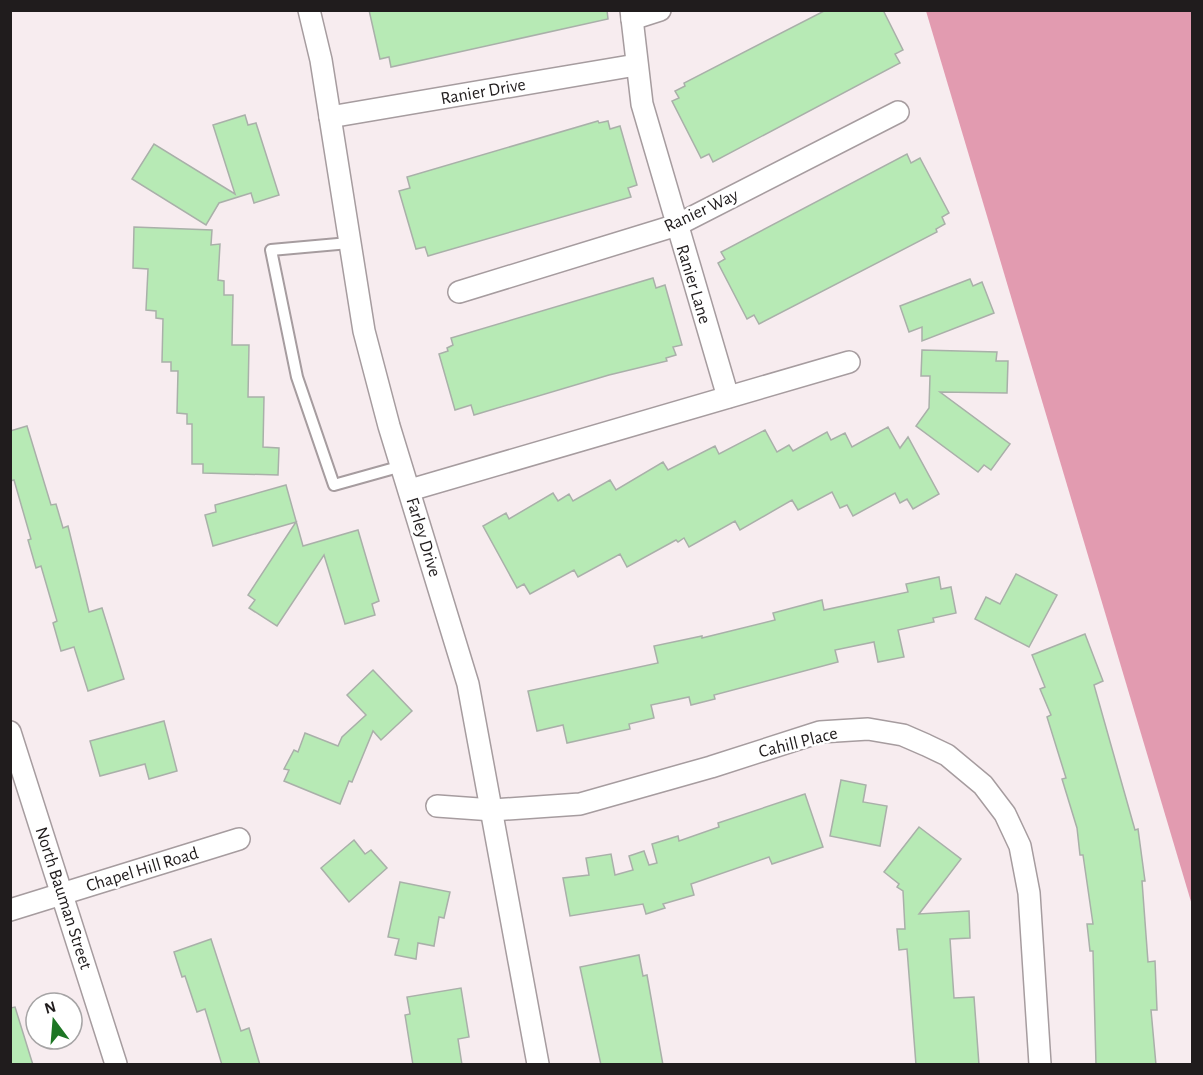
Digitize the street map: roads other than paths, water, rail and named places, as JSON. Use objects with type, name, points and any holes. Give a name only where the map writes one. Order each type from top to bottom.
[{"type":"street","name":"Farley Drive","points":[[309,10],[319,51],[349,243],[374,371],[468,684],[493,810],[538,1065]]},
{"type":"street","points":[[631,15],[660,10]]},
{"type":"street","name":"Ranier Lane","points":[[631,15],[642,104],[728,397]]},
{"type":"street","name":"Ranier Drive","points":[[330,117],[636,65]]},
{"type":"street","name":"Ranier Way","points":[[459,292],[677,225],[898,112]]},
{"type":"street","points":[[410,490],[849,362]]},
{"type":"street","name":"Cahill Place","points":[[437,806],[493,810],[580,804],[711,767],[820,732],[868,729],[903,735],[946,755],[983,785],[1005,814],[1020,846],[1029,893],[1040,1065]]},
{"type":"street","name":"North Bauman Street","points":[[10,732],[116,1065]]},
{"type":"street","name":"Chapel Hill Road","points":[[10,910],[239,838]]},
{"type":"lane","points":[[349,243],[271,250],[297,377],[334,485],[402,466]]}]
